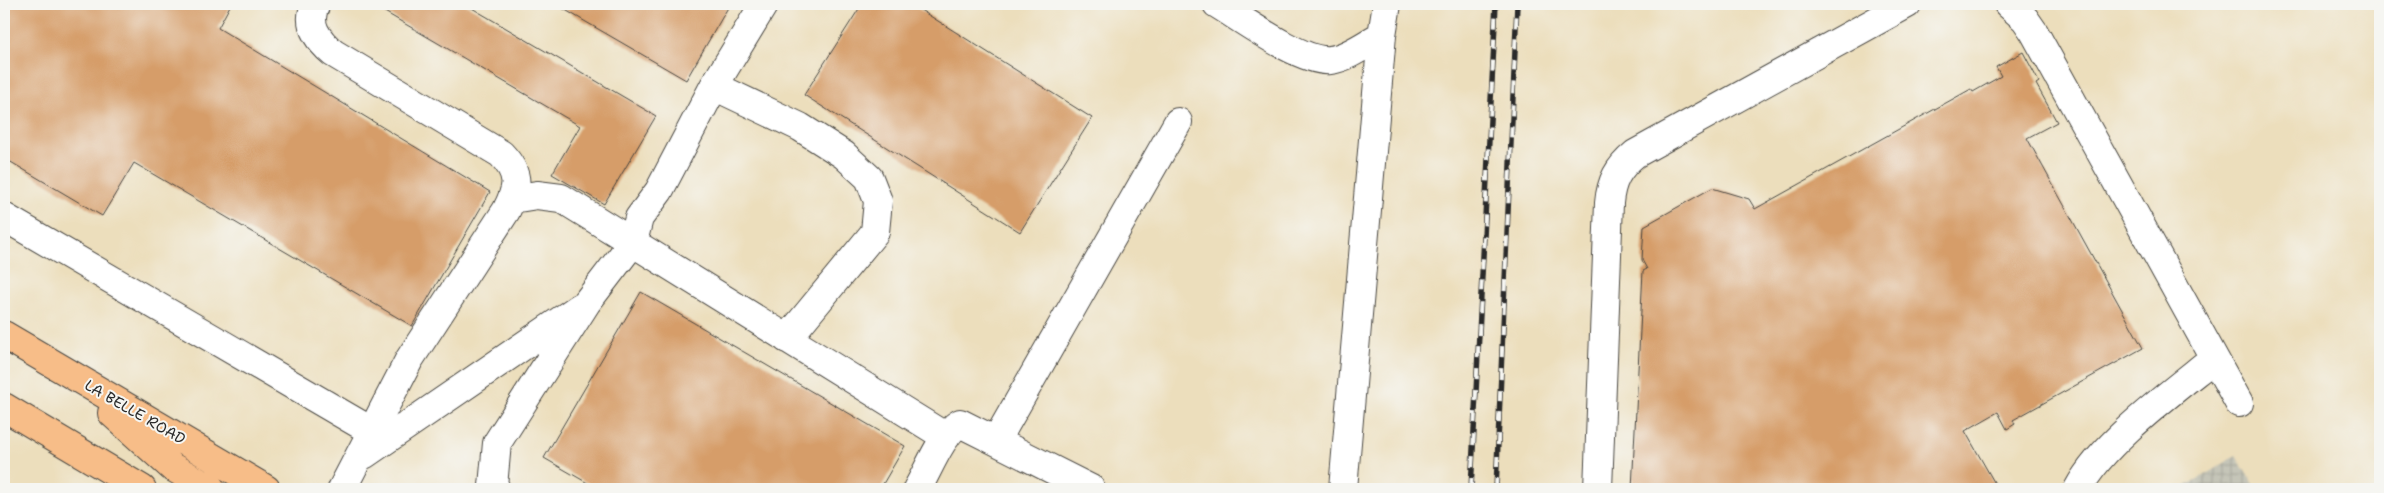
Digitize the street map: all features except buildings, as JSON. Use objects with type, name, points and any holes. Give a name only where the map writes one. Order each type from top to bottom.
[{"type":"main road","name":"LA BELLE ROAD","points":[[4,335],[266,489]]},
{"type":"main road","points":[[86,384],[111,412],[172,467],[211,489]]},
{"type":"main road","points":[[4,407],[142,489]]},
{"type":"lane","points":[[316,4],[312,11],[312,21],[315,32],[322,44],[333,53],[501,154],[512,168],[517,188],[512,199],[409,360],[360,458],[342,489]]},
{"type":"lane","points":[[496,489],[493,486],[497,443],[587,302],[632,242],[639,218],[659,191],[714,86],[764,4]]},
{"type":"lane","points":[[1217,4],[1301,55],[1330,60],[1349,53],[1382,35]]},
{"type":"lane","points":[[1343,489],[1382,35],[1387,4]]},
{"type":"lane","points":[[1598,489],[1609,203],[1614,178],[1622,164],[1635,154],[1907,4]]},
{"type":"lane","points":[[2008,4],[2025,19],[2034,32],[2239,402]]},
{"type":"lane","points":[[714,86],[800,127],[844,155],[870,178],[878,201],[875,232],[787,340]]},
{"type":"lane","points":[[996,441],[1178,122]]},
{"type":"lane","points":[[512,199],[537,195],[560,198],[946,437]]},
{"type":"lane","points":[[4,217],[373,432]]},
{"type":"lane","points":[[360,458],[587,302]]},
{"type":"lane","points":[[2078,489],[2088,471],[2118,440],[2214,358]]},
{"type":"lane","points":[[917,489],[946,437],[953,427],[960,423],[1091,489]]},
{"type":"shaded area","points":[[2236,456],[2256,489],[2181,489]]},
{"type":"railway","points":[[1471,489],[1496,4]]},
{"type":"railway","points":[[1496,489],[1517,4]]}]
